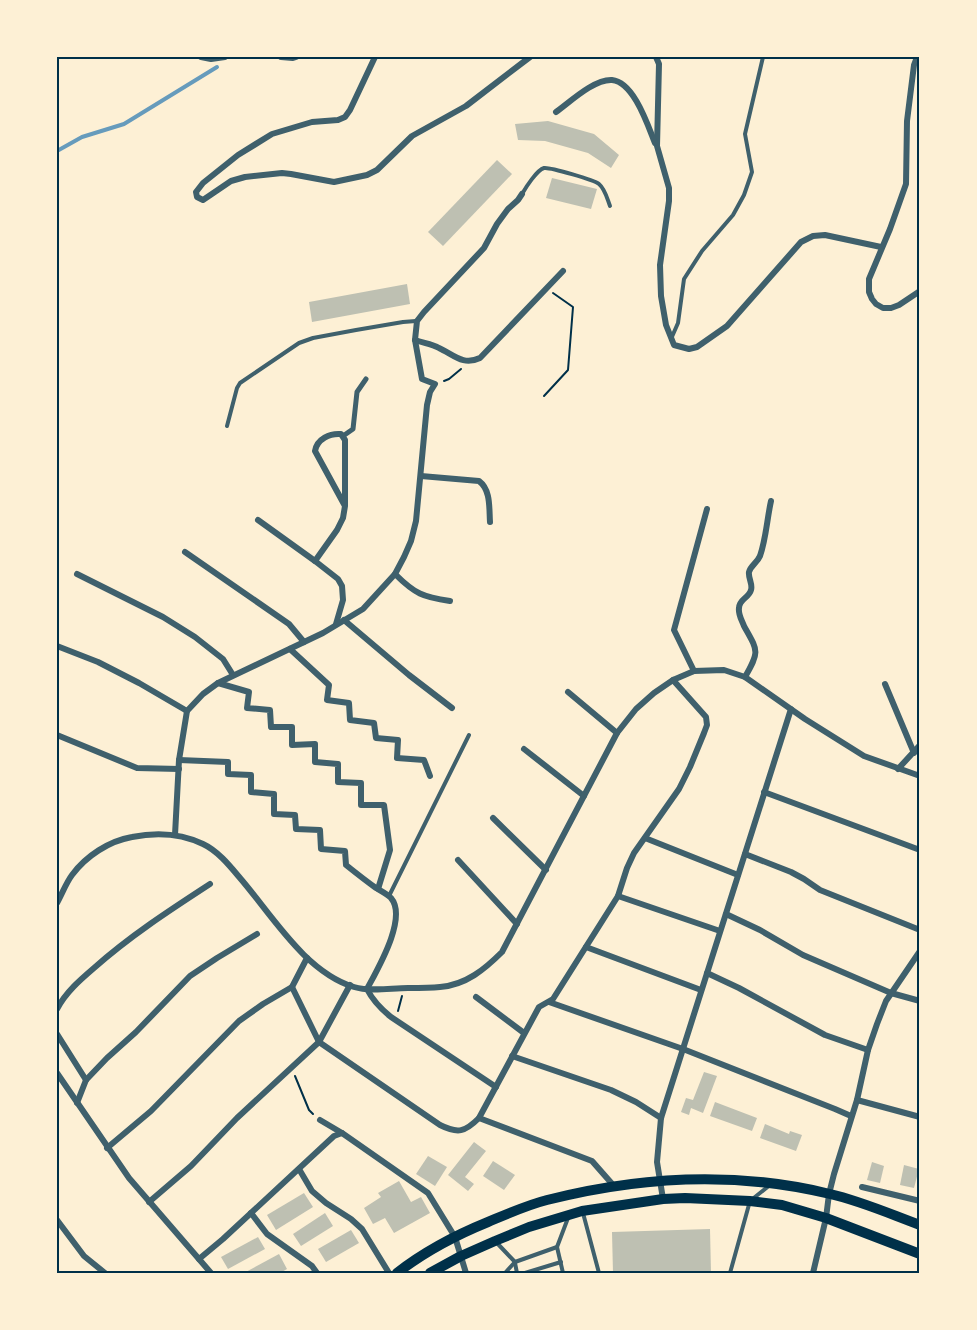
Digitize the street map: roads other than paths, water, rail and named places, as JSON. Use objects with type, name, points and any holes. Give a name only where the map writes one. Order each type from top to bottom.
[{"type":"main road","points":[[397,1273],[455,1237],[514,1211],[546,1200],[614,1186],[660,1180],[751,1180],[773,1183],[852,1200],[920,1225]]},
{"type":"main road","points":[[430,1273],[495,1241],[582,1210],[685,1198],[782,1205],[826,1218],[920,1254]]},
{"type":"street","points":[[201,57],[211,59],[225,57]]},
{"type":"street","points":[[281,57],[296,57]]},
{"type":"street","points":[[375,57],[345,117],[338,120],[312,122],[272,134],[238,155],[203,183],[196,192],[197,197],[203,200],[231,181],[245,177],[282,173],[334,182],[368,175],[377,170],[412,136],[466,106],[530,57]]},
{"type":"street","points":[[656,57],[659,64],[657,146]]},
{"type":"street","points":[[917,57],[907,121],[907,176],[890,229],[868,279],[872,299],[883,308],[899,305],[920,291]]},
{"type":"street","points":[[556,112],[591,87],[613,80],[636,98],[657,146],[669,188],[660,265],[661,296],[666,325],[674,345],[689,349],[698,347],[728,326],[801,242],[813,236],[825,235],[881,247]]},
{"type":"street","points":[[175,835],[179,760],[187,711],[202,694],[218,683],[304,642],[363,609],[395,574],[405,557],[416,521],[427,405],[430,392],[435,384],[422,380],[416,340],[417,321],[484,248],[497,224],[522,194]]},
{"type":"street","points":[[416,340],[437,346],[459,359],[470,362],[480,358],[563,271]]},
{"type":"street","points":[[343,436],[353,429],[357,392],[366,379]]},
{"type":"street","points":[[343,436],[341,434],[330,435],[318,442],[315,451],[345,506]]},
{"type":"street","points":[[315,561],[338,530],[343,518],[346,448],[343,436]]},
{"type":"street","points":[[421,476],[478,481],[484,485],[486,490],[490,522]]},
{"type":"street","points":[[745,677],[753,663],[756,647],[740,616],[739,606],[751,592],[749,572],[759,557],[771,501]]},
{"type":"street","points":[[694,671],[674,630],[707,509]]},
{"type":"street","points":[[258,520],[338,579],[342,586],[343,600],[336,625]]},
{"type":"street","points":[[185,552],[289,624],[304,642]]},
{"type":"street","points":[[77,574],[154,613],[195,637],[223,659],[234,675]]},
{"type":"street","points":[[395,574],[408,587],[426,597],[450,601]]},
{"type":"street","points":[[344,620],[452,708]]},
{"type":"street","points":[[57,646],[98,662],[187,711]]},
{"type":"street","points":[[290,649],[329,684],[327,700],[349,703],[350,720],[374,723],[375,738],[398,740],[397,758],[424,760],[430,776]]},
{"type":"street","points":[[57,903],[71,877],[83,862],[103,848],[125,838],[150,833],[175,835],[205,845],[221,857],[291,941],[307,958],[331,976],[350,986],[367,989],[442,987],[459,983],[484,969],[502,952],[617,733],[636,709],[673,680],[694,671],[724,670],[745,677],[864,756],[920,776]]},
{"type":"street","points":[[292,987],[319,1042],[440,1125],[451,1131],[469,1128],[479,1118],[539,1007],[553,999],[618,897],[634,853],[679,789],[690,766],[707,725],[706,717],[673,680]]},
{"type":"street","points":[[218,683],[249,692],[247,708],[270,710],[271,727],[292,727],[292,745],[315,744],[315,762],[338,764],[338,782],[361,783],[361,805],[384,805],[390,850],[378,889]]},
{"type":"street","points":[[885,684],[914,753]]},
{"type":"street","points":[[568,692],[617,733]]},
{"type":"street","points":[[663,1199],[657,1162],[661,1118],[791,709]]},
{"type":"street","points":[[57,735],[137,768],[179,769]]},
{"type":"street","points":[[898,769],[920,745]]},
{"type":"street","points":[[524,749],[584,796]]},
{"type":"street","points":[[179,760],[228,762],[228,774],[251,775],[251,792],[274,794],[274,814],[295,815],[296,829],[320,830],[321,849],[345,851],[346,865],[389,896],[396,908],[396,922],[385,953],[367,989]]},
{"type":"street","points":[[764,792],[920,850]]},
{"type":"street","points":[[493,818],[546,870]]},
{"type":"street","points":[[645,837],[738,875]]},
{"type":"street","points":[[745,854],[791,872],[820,890],[920,930]]},
{"type":"street","points":[[458,860],[517,924]]},
{"type":"street","points":[[57,1009],[73,987],[109,955],[142,929],[210,884]]},
{"type":"street","points":[[618,897],[720,931]]},
{"type":"street","points":[[726,914],[760,930],[803,955],[891,993],[920,1001]]},
{"type":"street","points":[[77,1103],[86,1080],[190,976],[257,934]]},
{"type":"street","points":[[586,947],[701,990]]},
{"type":"street","points":[[813,1273],[826,1218],[829,1194],[857,1100],[868,1050],[885,1001],[920,951]]},
{"type":"street","points":[[107,1148],[151,1111],[239,1021],[262,1004],[292,987],[307,958]]},
{"type":"street","points":[[706,973],[739,988],[825,1035],[868,1050]]},
{"type":"street","points":[[149,1202],[191,1166],[237,1118],[319,1042],[350,986]]},
{"type":"street","points":[[367,989],[379,1007],[396,1020],[496,1087]]},
{"type":"street","points":[[477,997],[524,1034]]},
{"type":"street","points":[[549,1002],[683,1049],[851,1116]]},
{"type":"street","points":[[57,1034],[86,1080]]},
{"type":"street","points":[[512,1056],[611,1090],[661,1118]]},
{"type":"street","points":[[57,1073],[129,1178],[212,1273]]},
{"type":"street","points":[[857,1100],[920,1117]]},
{"type":"street","points":[[479,1118],[592,1161],[614,1186]]},
{"type":"street","points":[[320,1120],[428,1193],[455,1237],[466,1273]]},
{"type":"street","points":[[199,1259],[334,1136],[342,1133]]},
{"type":"street","points":[[299,1169],[312,1191],[362,1229],[389,1273]]},
{"type":"street","points":[[862,1187],[920,1201]]},
{"type":"street","points":[[250,1213],[267,1234],[312,1266],[317,1273]]},
{"type":"street","points":[[57,1220],[84,1256],[105,1273]]},
{"type":"lane","points":[[671,339],[678,323],[684,279],[702,251],[733,215],[744,195],[752,172],[745,134],[764,57]]},
{"type":"lane","points":[[522,194],[538,172],[544,168],[554,169],[598,183],[604,190],[610,206]]},
{"type":"lane","points":[[227,426],[240,384],[299,343],[313,338],[417,321]]},
{"type":"lane","points":[[389,896],[470,735]]},
{"type":"lane","points":[[730,1273],[750,1201],[773,1183]]},
{"type":"lane","points":[[582,1210],[599,1273]]},
{"type":"lane","points":[[563,1273],[557,1247],[570,1214]]},
{"type":"lane","points":[[495,1241],[515,1262],[518,1273]]},
{"type":"lane","points":[[504,1273],[515,1262],[557,1247]]},
{"type":"lane","points":[[525,1273],[561,1262]]},
{"type":"waterway","points":[[57,151],[82,137],[124,124],[217,67]]}]
